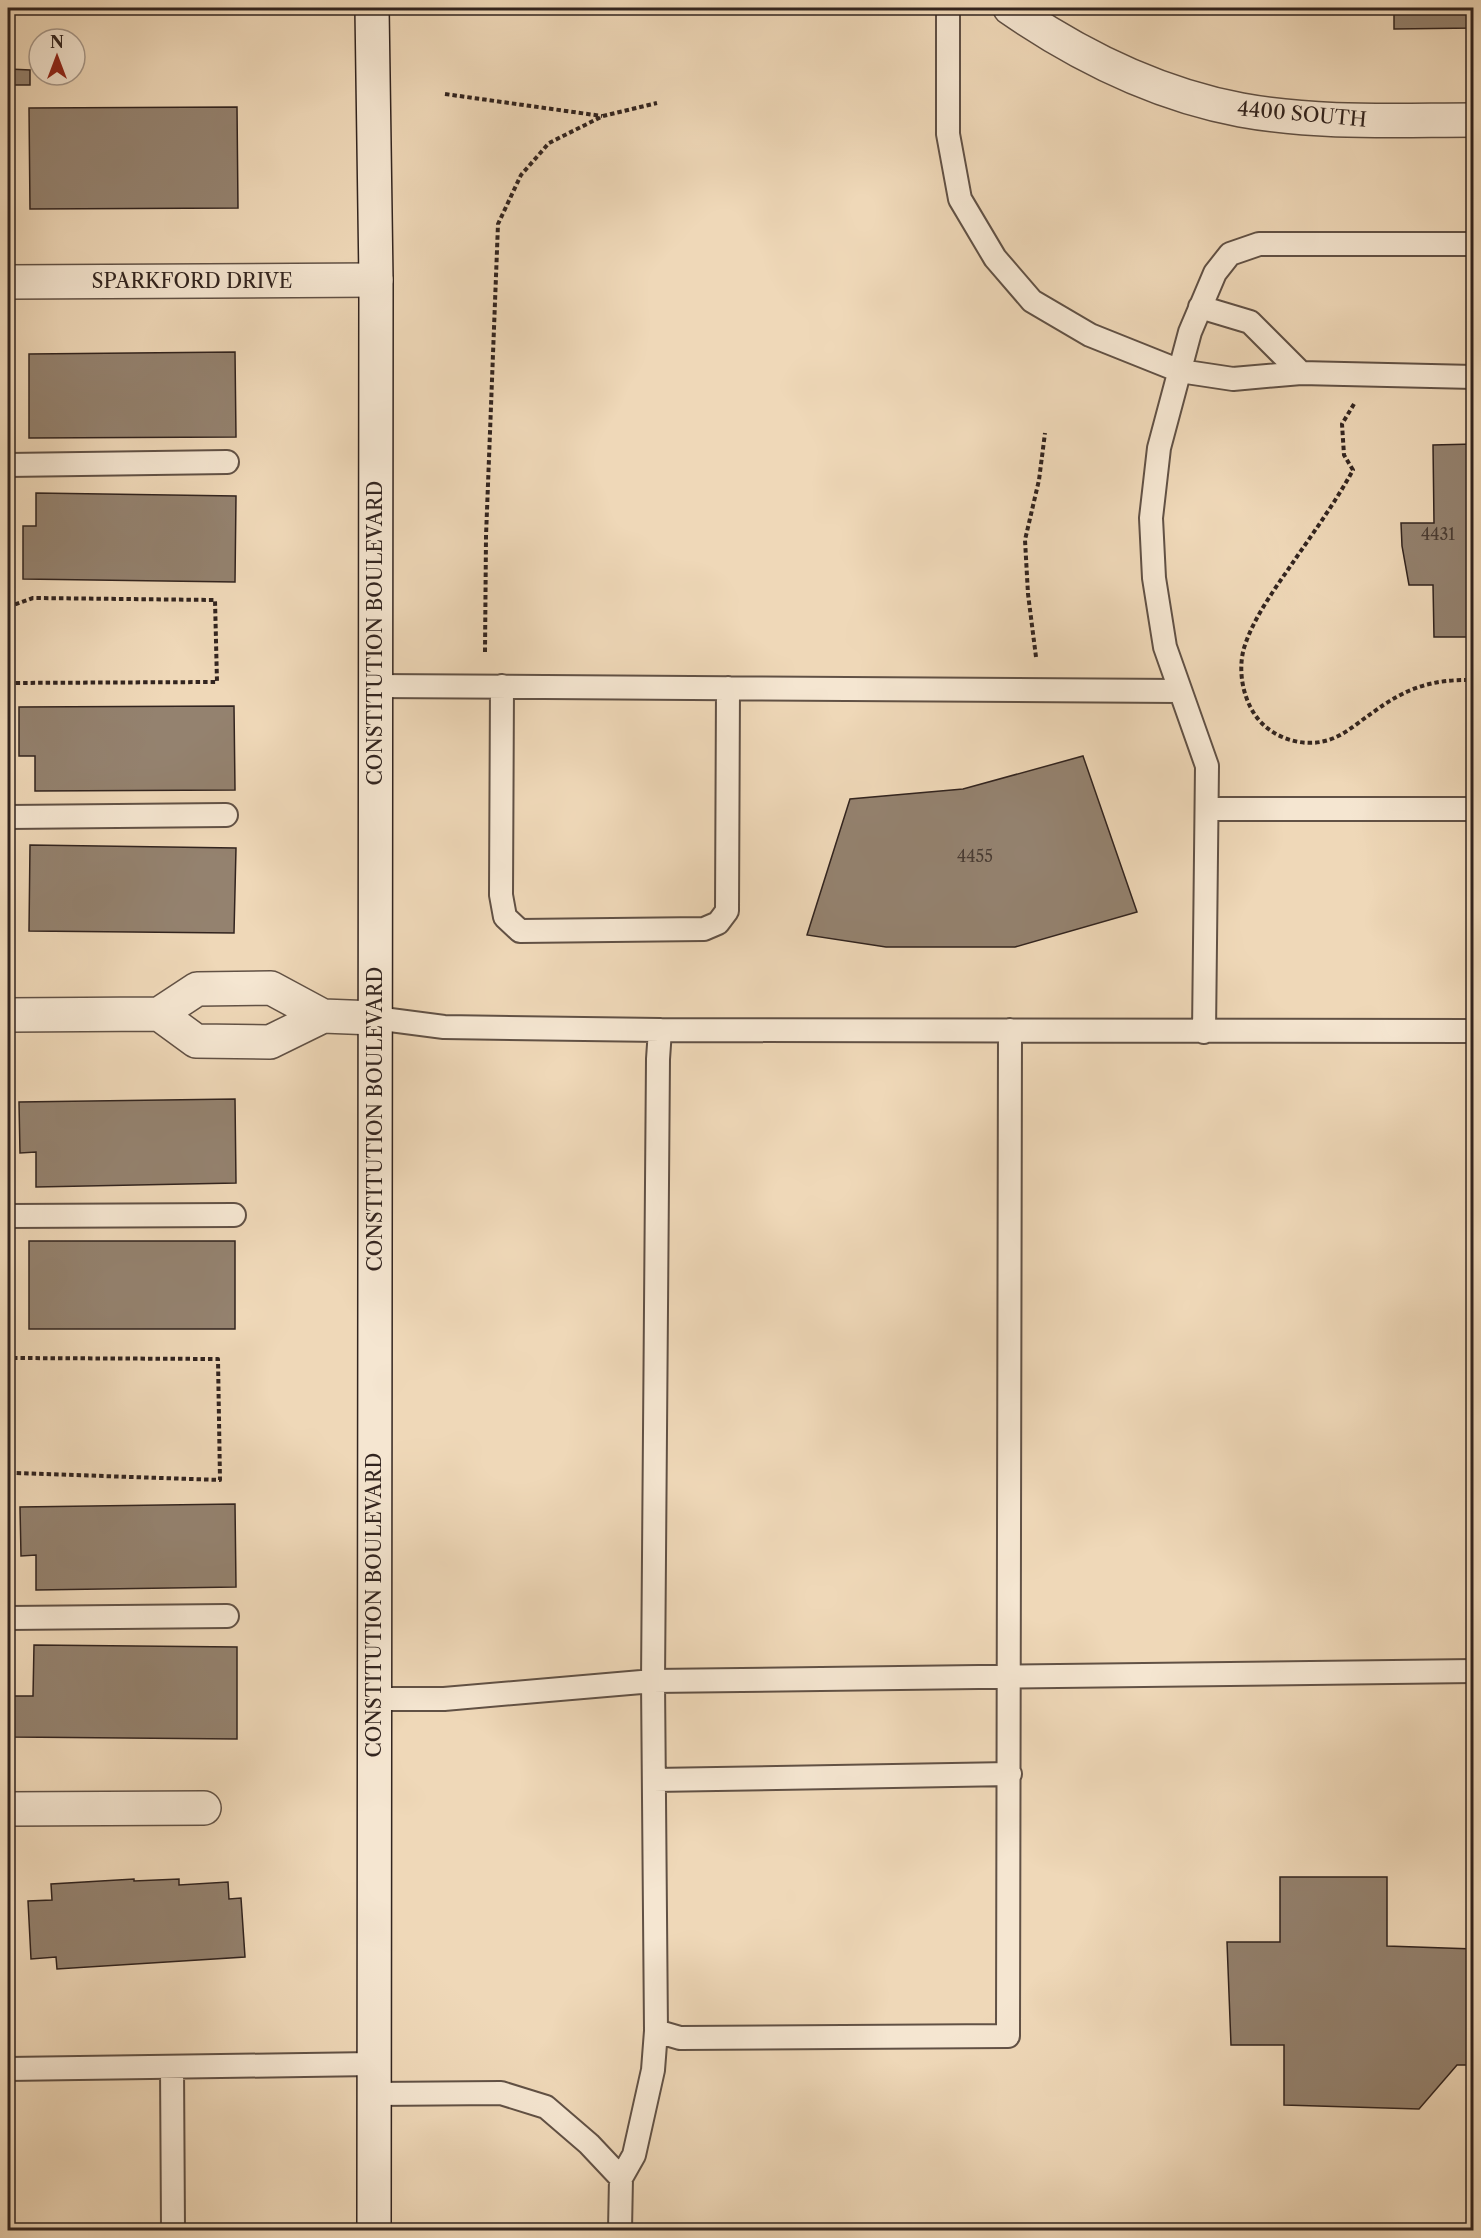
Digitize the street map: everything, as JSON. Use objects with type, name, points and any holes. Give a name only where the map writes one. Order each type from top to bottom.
[{"type":"main road","name":"CONSTITUTION BOULEVARD","points":[[372,8],[376,280],[374,2230]]},
{"type":"main road","name":"4400 SOUTH","points":[[1010,8],[1072,49],[1106,66],[1141,82],[1191,98],[1242,110],[1293,117],[1336,120],[1473,120]]},
{"type":"main road","name":"SPARKFORD DRIVE","points":[[8,282],[376,280]]},
{"type":"main road","points":[[8,1015],[159,1014],[197,989],[271,988],[323,1017]]},
{"type":"main road","points":[[159,1014],[196,1041],[238,1042],[270,1042],[323,1017],[375,1018]]},
{"type":"main road","points":[[8,1809],[204,1808]]},
{"type":"lane","points":[[948,8],[948,134],[960,199],[995,258],[1032,301],[1090,336],[1179,371],[1233,379],[1301,373],[1473,377]]},
{"type":"lane","points":[[1204,1032],[1207,766],[1165,647],[1154,578],[1151,518],[1159,448],[1190,332],[1215,273],[1230,254],[1259,244],[1473,244]]},
{"type":"lane","points":[[1200,307],[1250,322],[1301,373]]},
{"type":"lane","points":[[8,465],[227,462]]},
{"type":"lane","points":[[375,686],[1180,691]]},
{"type":"lane","points":[[502,686],[501,895],[505,917],[520,930],[704,929],[718,923],[728,911],[728,688]]},
{"type":"lane","points":[[1207,809],[1473,809]]},
{"type":"lane","points":[[8,817],[226,815]]},
{"type":"lane","points":[[375,1018],[444,1027],[660,1030],[1473,1031]]},
{"type":"lane","points":[[621,2230],[621,2178],[634,2155],[653,2070],[656,2031],[653,1681],[660,1030]]},
{"type":"lane","points":[[656,2031],[680,2038],[1008,2036],[1010,1030]]},
{"type":"lane","points":[[8,1216],[234,1215]]},
{"type":"lane","points":[[8,1618],[227,1616]]},
{"type":"lane","points":[[373,1699],[444,1699],[653,1681],[1473,1671]]},
{"type":"lane","points":[[654,1780],[1010,1774]]},
{"type":"lane","points":[[172,2067],[173,2230]]},
{"type":"lane","points":[[8,2069],[172,2067],[373,2079],[501,2093],[546,2107],[589,2144],[621,2178]]},
{"type":"path","points":[[445,94],[603,116]]},
{"type":"path","points":[[485,652],[486,536],[498,224],[521,176],[549,143],[603,116],[657,103]]},
{"type":"path","points":[[1363,374],[1353,408],[1342,424],[1344,455],[1353,470],[1338,497],[1275,588],[1256,622],[1244,649],[1241,673],[1245,693],[1253,715],[1268,730],[1288,740],[1316,743],[1335,738],[1409,689],[1436,683],[1473,680]]},
{"type":"path","points":[[1036,657],[1028,594],[1025,540],[1039,480],[1045,433]]},
{"type":"path","points":[[8,607],[33,598],[215,600],[217,682],[9,683]]},
{"type":"path","points":[[14,1358],[219,1359],[220,1480],[15,1473]]},
{"type":"building","points":[[1394,8],[1474,8],[1474,28],[1394,29]]},
{"type":"building","points":[[9,69],[27,70],[27,85],[9,85]]},
{"type":"building","points":[[237,107],[238,208],[30,209],[29,108]]},
{"type":"building","points":[[235,352],[236,437],[29,438],[29,354]]},
{"type":"building","points":[[1474,444],[1474,637],[1434,637],[1433,585],[1409,585],[1402,546],[1401,523],[1434,523],[1433,445]]},
{"type":"building","points":[[36,493],[236,496],[235,582],[23,579],[23,526],[36,526]]},
{"type":"building","points":[[234,706],[235,790],[35,791],[35,756],[19,756],[19,707]]},
{"type":"building","points":[[1083,756],[1137,912],[1015,947],[886,947],[807,935],[850,799],[963,789]]},
{"type":"building","points":[[30,845],[236,848],[234,933],[29,931]]},
{"type":"building","points":[[235,1099],[236,1183],[36,1187],[36,1152],[20,1153],[19,1102]]},
{"type":"building","points":[[29,1241],[235,1241],[235,1329],[29,1329]]},
{"type":"building","points":[[235,1504],[236,1587],[36,1590],[36,1555],[21,1556],[20,1507]]},
{"type":"building","points":[[34,1645],[237,1647],[237,1739],[13,1737],[14,1696],[33,1696]]},
{"type":"building","points":[[1280,1877],[1387,1877],[1387,1946],[1474,1949],[1474,2065],[1457,2065],[1419,2109],[1284,2105],[1284,2045],[1231,2045],[1227,1942],[1280,1942]]},
{"type":"building","points":[[134,1879],[134,1881],[179,1879],[179,1885],[228,1882],[229,1899],[241,1898],[245,1957],[57,1969],[56,1957],[31,1959],[28,1901],[52,1900],[51,1884]]}]
